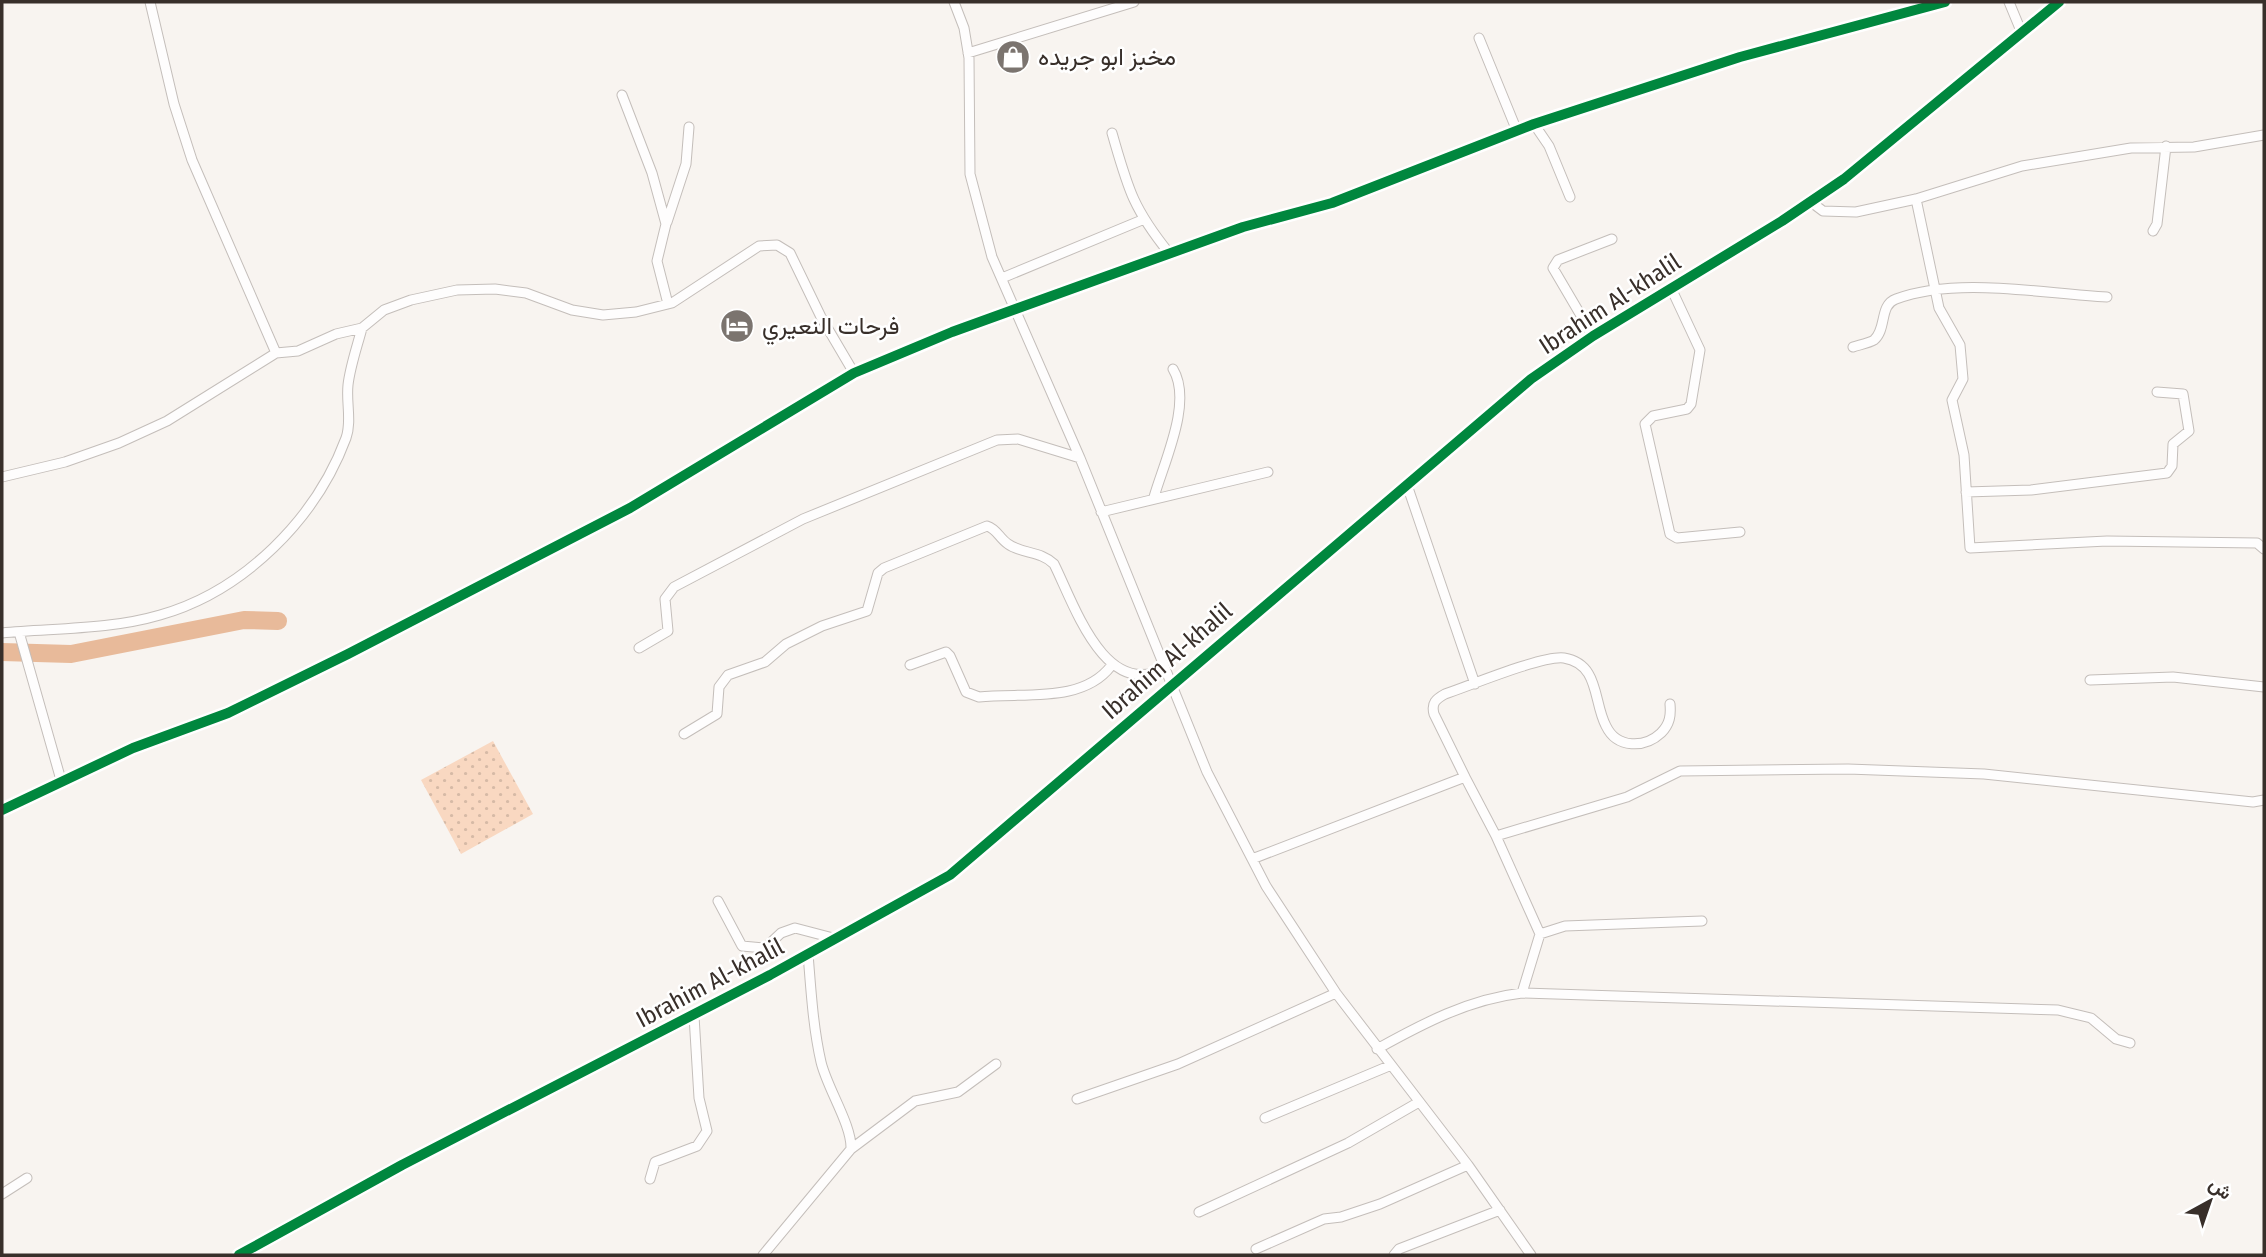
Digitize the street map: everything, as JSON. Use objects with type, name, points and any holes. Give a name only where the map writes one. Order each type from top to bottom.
[{"type":"street","points":[[150,2],[174,104],[192,160],[276,353]]},
{"type":"street","points":[[954,2],[964,28],[968,53],[970,174],[975,201],[1002,278],[1080,458],[1207,772],[1266,886],[1336,993],[1389,1066],[1468,1165],[1531,1255]]},
{"type":"street","points":[[968,53],[1134,2]]},
{"type":"street","points":[[2,810],[134,748],[228,713],[388,634],[630,508],[853,373],[1014,307],[1243,226],[1332,203],[1534,124],[1763,50],[1945,2]]},
{"type":"street","points":[[2009,2],[2021,31]]},
{"type":"street","name":"Ibrahim Al-khalil","points":[[239,1255],[402,1166],[694,1016],[837,939],[925,890],[968,861],[1086,757],[1172,688],[1276,594],[1531,379],[1593,336],[1844,179],[2059,2]]},
{"type":"street","points":[[1479,38],[1517,131]]},
{"type":"street","points":[[622,95],[652,173],[666,224]]},
{"type":"street","points":[[1534,124],[1549,146],[1570,197]]},
{"type":"street","points":[[668,304],[657,261],[686,164],[689,127]]},
{"type":"street","points":[[1112,133],[1130,197],[1142,220],[1169,253]]},
{"type":"street","points":[[1811,202],[1823,211],[1856,212],[1916,199],[2022,166],[2131,148],[2194,147],[2264,135]]},
{"type":"street","points":[[2152,230],[2157,225],[2166,146]]},
{"type":"street","points":[[1916,199],[1939,308],[1960,345],[1963,379],[1952,400],[1964,455],[1968,545],[1975,550],[2107,541],[2257,543],[2264,550]]},
{"type":"street","points":[[1002,278],[1142,220]]},
{"type":"street","points":[[1593,336],[1553,268],[1558,260],[1612,239]]},
{"type":"street","points":[[2,477],[65,462],[167,421],[276,353],[298,351],[336,334],[362,328],[384,310],[457,290],[526,293],[572,310],[603,315],[668,304],[699,287],[723,267],[759,246],[777,245],[790,253],[821,317],[853,373]]},
{"type":"street","points":[[1671,288],[1699,345],[1700,357],[1691,404],[1680,412],[1653,415],[1646,424],[1650,453],[1670,534],[1677,538],[1740,532]]},
{"type":"street","points":[[1853,347],[1873,340],[1889,303],[1894,299],[1935,289],[1969,288],[2107,297]]},
{"type":"street","points":[[2,633],[135,621],[180,609],[250,569],[283,540],[317,495],[346,438],[349,427],[348,386],[362,328]]},
{"type":"street","points":[[1154,497],[1179,412],[1181,391],[1173,369]]},
{"type":"street","points":[[1966,492],[2031,490],[2166,473],[2172,467],[2173,444],[2189,431],[2183,394],[2157,392]]},
{"type":"street","points":[[639,648],[667,631],[664,599],[674,587],[803,519],[861,493],[1007,438],[1080,458]]},
{"type":"street","points":[[1101,512],[1154,497],[1268,472]]},
{"type":"street","points":[[1407,485],[1475,684]]},
{"type":"street","points":[[684,734],[717,714],[719,687],[728,675],[765,662],[786,644],[822,626],[867,611],[878,573],[884,568],[987,526],[994,528],[1007,543],[1047,557],[1054,564],[1087,629],[1111,666],[1131,674],[1147,675],[1165,668]]},
{"type":"street","points":[[19,632],[61,780]]},
{"type":"street","points":[[909,665],[946,652],[966,692],[979,697],[1060,694],[1102,678],[1111,666]]},
{"type":"street","points":[[1522,993],[1539,934],[1496,836],[1465,778],[1432,706],[1436,699],[1445,694],[1555,658],[1578,663],[1588,671],[1606,726],[1615,737],[1633,745],[1646,743],[1663,731],[1671,717],[1670,704]]},
{"type":"street","points":[[2090,680],[2173,677],[2264,687]]},
{"type":"street","points":[[1496,836],[1627,797],[1681,771],[1848,769],[1984,774],[2240,801],[2264,800]]},
{"type":"street","points":[[1252,859],[1465,778]]},
{"type":"street","points":[[718,901],[742,946],[765,948],[780,933],[795,928],[837,939]]},
{"type":"street","points":[[1539,934],[1565,926],[1702,920]]},
{"type":"street","points":[[808,954],[813,1015],[821,1064],[848,1132],[851,1149]]},
{"type":"street","points":[[1077,1100],[1178,1064],[1336,993]]},
{"type":"street","points":[[1377,1049],[1463,1006],[1522,993],[2059,1010],[2091,1018],[2116,1039],[2130,1043]]},
{"type":"street","points":[[650,1180],[655,1162],[697,1146],[707,1131],[699,1098],[694,1016]]},
{"type":"street","points":[[763,1255],[851,1149],[915,1101],[958,1092],[996,1064]]},
{"type":"street","points":[[1265,1118],[1389,1066]]},
{"type":"street","points":[[1199,1212],[1348,1143],[1419,1102]]},
{"type":"street","points":[[1256,1249],[1324,1219],[1341,1217],[1380,1204],[1468,1165]]},
{"type":"street","points":[[2,1194],[27,1178]]},
{"type":"street","points":[[1394,1255],[1399,1249],[1500,1210]]},
{"type":"shaded area","points":[[493,741],[533,814],[461,854],[421,780]]},
{"type":"waterway","points":[[2,652],[71,654],[244,620],[278,621]]},
{"type":"cycle path","points":[[2,810],[133,748],[228,713],[348,654],[630,508],[854,373],[952,332],[1243,227],[1332,203],[1534,124],[1740,57],[1945,2]]},
{"type":"cycle path","points":[[239,1255],[402,1165],[770,975],[950,875],[1531,379],[1593,336],[1782,221],[1844,179],[2059,2]]},
{"type":"place","name":"مخبز ابو جريده","points":[[1013,57]]},
{"type":"place","name":"فرحات النعيري","points":[[737,326]]}]
